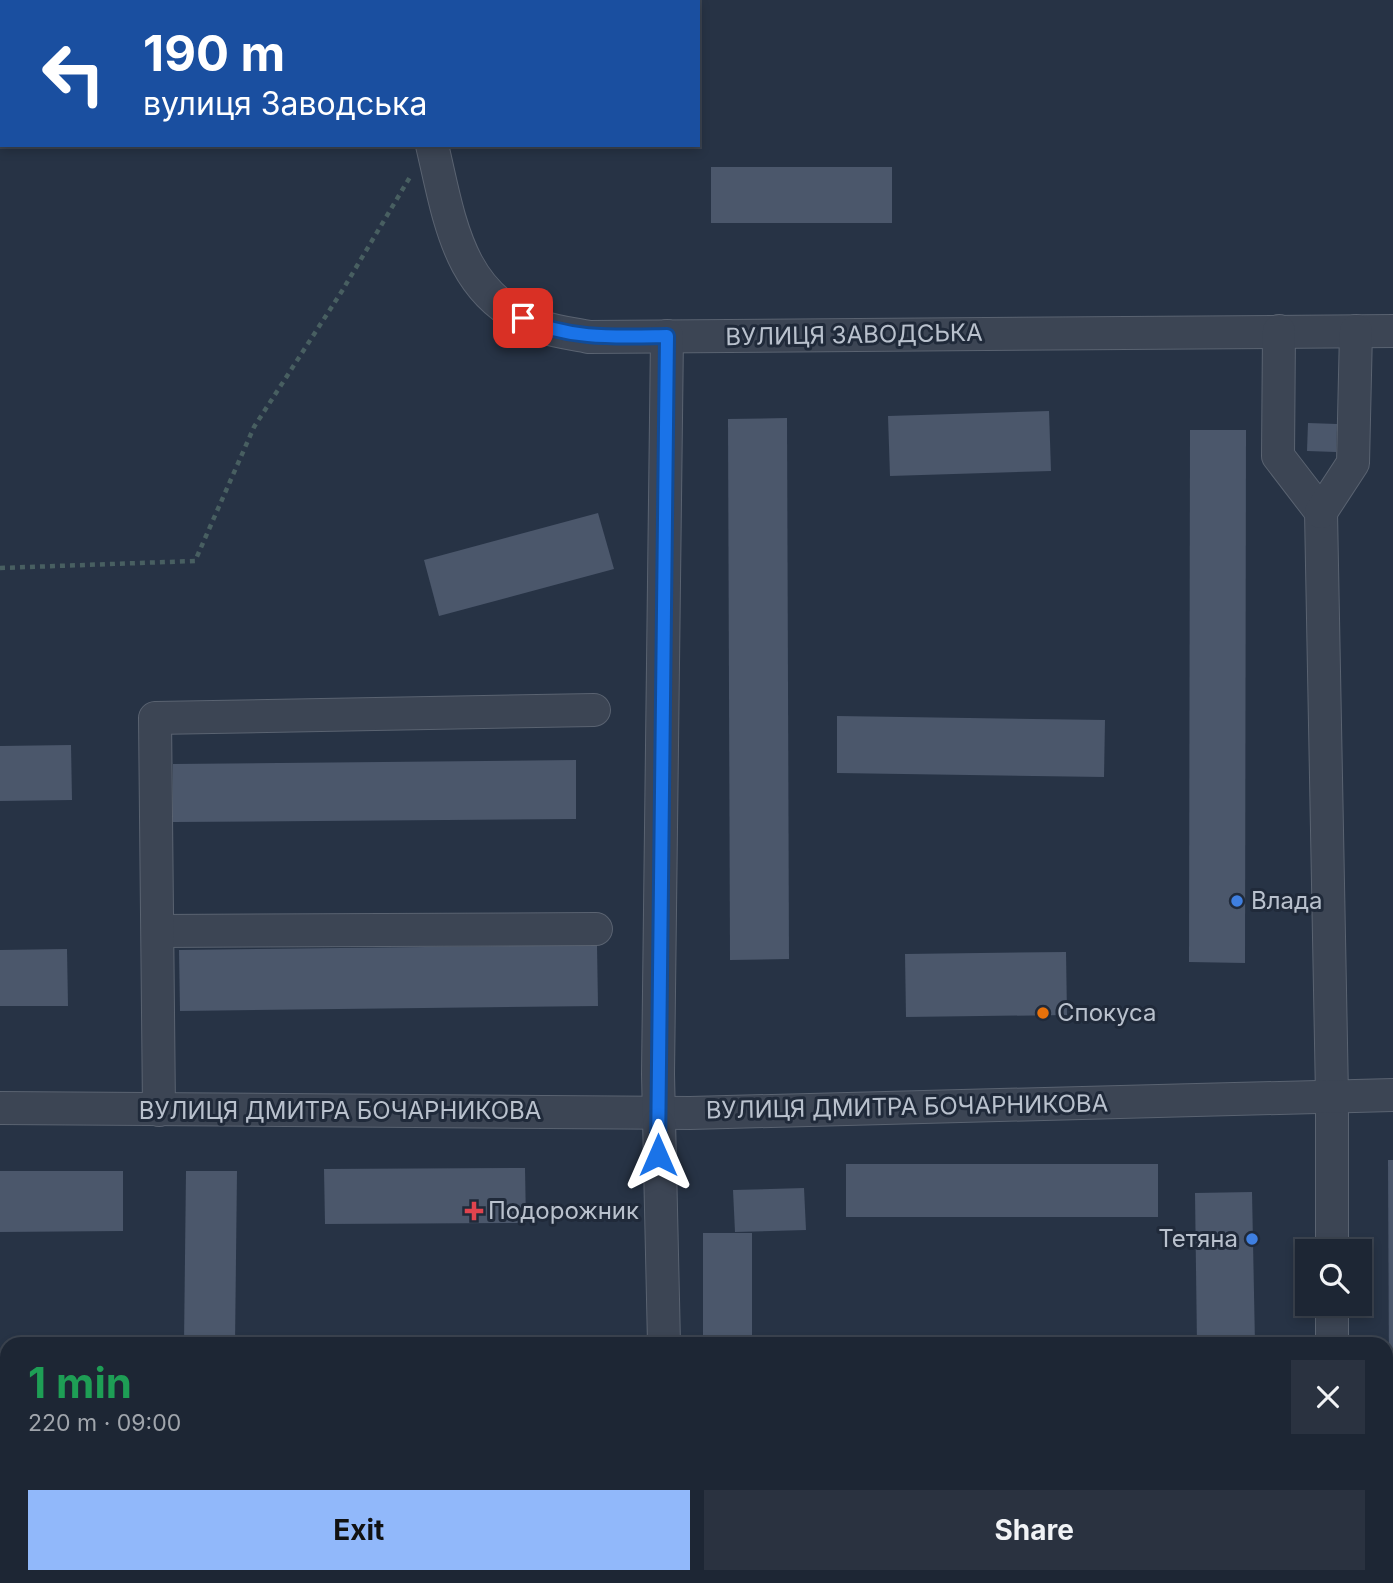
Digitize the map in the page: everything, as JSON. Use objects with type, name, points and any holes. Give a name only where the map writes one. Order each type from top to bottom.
[{"type":"street","name":"ВУЛИЦЯ ЗАВОДСЬКА","points":[[424,157],[472,277],[504,309],[542,327],[589,337],[1393,331]]},
{"type":"street","points":[[1279,331],[1278,456],[1321,512]]},
{"type":"street","points":[[1332,1239],[1332,1096],[1321,512],[1353,463],[1356,331]]},
{"type":"street","points":[[664,1337],[658,1113],[667,336]]},
{"type":"street","points":[[159,1110],[155,718],[594,710]]},
{"type":"street","points":[[158,930],[596,929]]},
{"type":"street","name":"ВУЛИЦЯ ДМИТРА БОЧАРНИКОВА","points":[[0,1108],[658,1113],[1393,1095]]},
{"type":"street","points":[[1332,1316],[1332,1337]]},
{"type":"path","points":[[0,568],[195,561],[254,427],[424,157]]},
{"type":"building","points":[[711,167],[892,167],[892,223],[711,223]]},
{"type":"building","points":[[1049,411],[1051,471],[890,476],[888,416]]},
{"type":"building","points":[[787,418],[789,959],[730,960],[728,419]]},
{"type":"building","points":[[1308,423],[1337,424],[1336,452],[1307,451]]},
{"type":"building","points":[[1190,430],[1246,430],[1245,963],[1189,962]]},
{"type":"building","points":[[598,513],[614,569],[439,616],[424,560]]},
{"type":"building","points":[[837,716],[1105,720],[1104,777],[837,773]]},
{"type":"building","points":[[71,745],[72,800],[0,801],[0,746]]},
{"type":"building","points":[[576,760],[576,819],[173,822],[173,764]]},
{"type":"building","points":[[597,945],[598,1006],[180,1011],[179,950]]},
{"type":"building","points":[[67,949],[68,1006],[0,1006],[0,950]]},
{"type":"building","points":[[1066,952],[1067,1015],[906,1017],[905,954]]},
{"type":"building","points":[[1388,1160],[1393,1160],[1393,1337],[1389,1337]]},
{"type":"building","points":[[846,1164],[1158,1164],[1158,1217],[846,1217]]},
{"type":"building","points":[[525,1168],[526,1223],[325,1224],[324,1169]]},
{"type":"building","points":[[0,1171],[123,1171],[123,1231],[0,1232]]},
{"type":"building","points":[[186,1171],[237,1171],[235,1337],[184,1337]]},
{"type":"building","points":[[804,1188],[806,1230],[735,1232],[733,1190]]},
{"type":"building","points":[[1252,1192],[1255,1337],[1197,1337],[1195,1193]]},
{"type":"building","points":[[703,1233],[752,1233],[752,1337],[703,1337]]},
{"type":"place","name":"Влада","points":[[1237,901]]},
{"type":"place","name":"Спокуса","points":[[1043,1013]]},
{"type":"place","name":"Подорожник","points":[[474,1211]]},
{"type":"place","name":"Тетяна","points":[[1252,1239]]},
{"type":"route","points":[[523,318],[542,327],[589,337],[667,336],[658,1155]]}]
